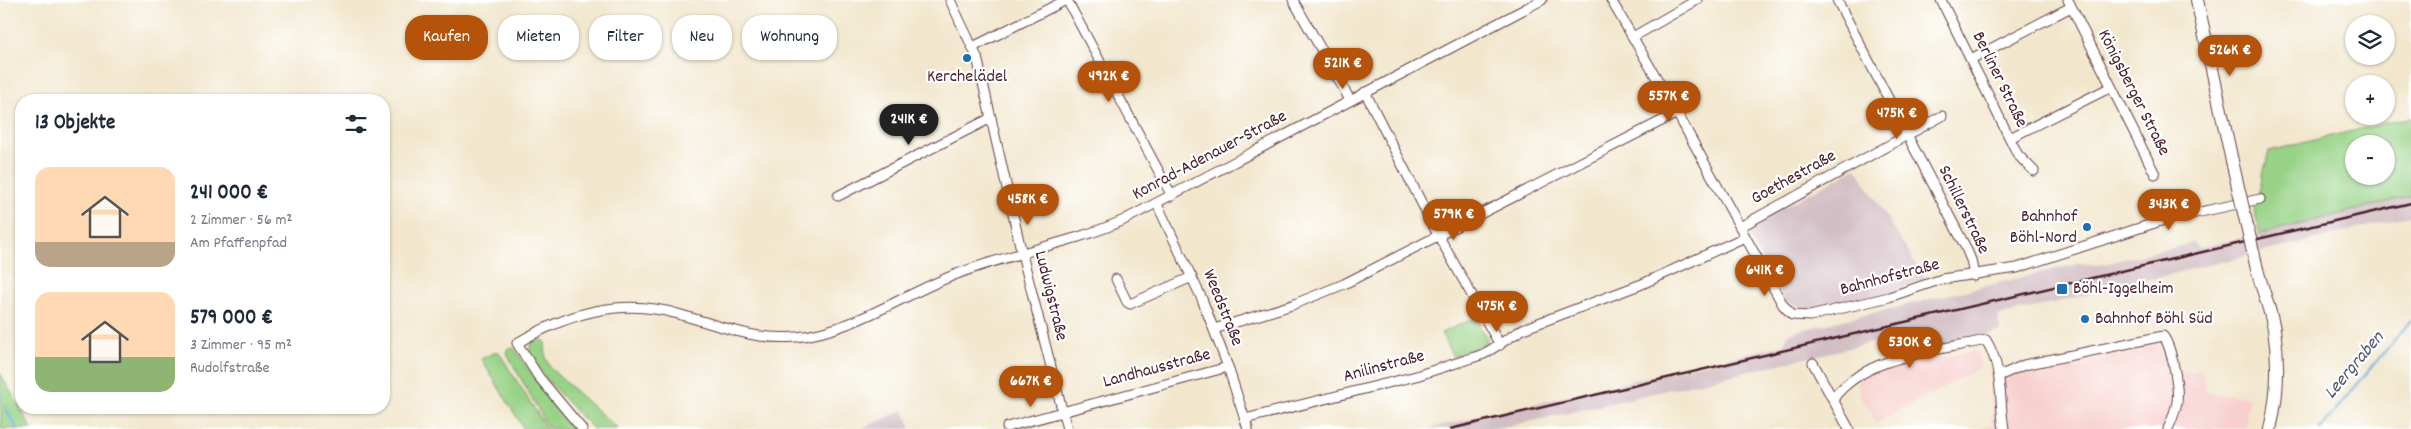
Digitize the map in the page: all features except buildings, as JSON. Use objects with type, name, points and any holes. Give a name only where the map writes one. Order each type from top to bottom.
[{"type":"main road","points":[[2197,0],[2257,269],[2270,312],[2276,348],[2276,394],[2270,429]]},
{"type":"street","name":"Ludwigstraße","points":[[950,0],[973,48],[1022,254],[1067,429]]},
{"type":"street","points":[[973,48],[1067,0],[1172,196]]},
{"type":"street","points":[[1293,0],[1350,100]]},
{"type":"street","name":"Konrad-Adenauer-Straße","points":[[582,429],[538,376],[517,343],[542,328],[574,315],[623,307],[664,311],[744,334],[796,337],[812,335],[846,324],[973,268],[1087,235],[1157,204],[1365,92],[1542,0]]},
{"type":"street","name":"Bahnhofstraße","points":[[1611,0],[1677,113],[1783,305],[1792,315],[1798,316],[1896,295],[1942,279],[1974,276],[2040,261],[2164,220],[2260,199]]},
{"type":"street","points":[[1633,36],[1697,0]]},
{"type":"street","name":"Schillerstraße","points":[[1837,0],[1965,246],[1971,260],[1974,276]]},
{"type":"street","name":"Berliner Straße","points":[[1941,0],[2023,162],[2034,171]]},
{"type":"street","points":[[1971,60],[2070,4]]},
{"type":"street","name":"Königsberger Straße","points":[[2070,4],[2155,174]]},
{"type":"street","points":[[2010,138],[2112,87]]},
{"type":"street","points":[[1365,92],[1438,235],[1500,345]]},
{"type":"street","points":[[1214,329],[1292,305],[1344,284],[1677,113]]},
{"type":"street","name":"Goethestraße","points":[[1740,227],[1942,116]]},
{"type":"street","points":[[838,196],[991,118]]},
{"type":"street","name":"Weedstraße","points":[[1157,204],[1192,277],[1214,329],[1248,429]]},
{"type":"street","name":"Anilinstraße","points":[[1245,419],[1416,376],[1484,354],[1523,328],[1642,284],[1745,237]]},
{"type":"street","points":[[1116,279],[1127,302],[1130,304],[1192,277]]},
{"type":"street","points":[[1999,376],[2024,365],[2163,336],[2170,355],[2177,385],[2175,409],[2168,429]]},
{"type":"street","points":[[1833,399],[1848,382],[1874,367],[1986,340],[1994,353],[1999,376],[2004,429]]},
{"type":"street","points":[[1813,363],[1849,429]]},
{"type":"street","name":"Landhausstraße","points":[[1007,428],[1062,411],[1228,367]]},
{"type":"shaded area","points":[[1856,168],[1925,279],[1900,289],[1816,311],[1785,302],[1745,228]]},
{"type":"shaded area","points":[[2411,196],[2411,216],[1998,316],[2000,331],[1971,341],[1895,353],[1877,351],[1875,342],[1498,429],[1427,429],[1783,345],[1789,333],[2081,263],[2098,265],[2194,243],[2199,248]]},
{"type":"shaded area","points":[[2159,340],[2168,375],[2201,370],[2206,391],[2250,398],[2245,429],[1982,429],[1992,423],[1990,378]]},
{"type":"shaded area","points":[[1977,350],[1981,367],[1876,423],[1860,396],[1856,378]]},
{"type":"shaded area","points":[[904,410],[911,429],[861,429]]},
{"type":"green space","points":[[2411,117],[2411,196],[2260,234],[2254,210],[2269,151],[2378,125],[2395,125],[2395,121]]},
{"type":"green space","points":[[1475,318],[1487,339],[1486,343],[1453,357],[1441,333]]},
{"type":"green space","points":[[537,339],[545,341],[546,359],[551,369],[618,429],[593,429],[557,391],[532,358],[530,347]]},
{"type":"green space","points":[[508,348],[514,348],[553,405],[575,429],[549,429],[506,352]]},
{"type":"green space","points":[[498,351],[547,429],[524,429],[481,359]]},
{"type":"green space","points":[[0,373],[15,399],[15,414],[23,414],[32,429],[1,429]]},
{"type":"waterway","name":"Leergraben","points":[[2320,429],[2411,320]]},
{"type":"waterway","points":[[5,407],[17,429]]},
{"type":"railway","points":[[1450,429],[2411,203]]},
{"type":"place","name":"Kerchelädel","points":[[967,58]]},
{"type":"place","name":"Bahnhof Böhl-Nord","points":[[2087,227]]},
{"type":"place","name":"Böhl-Iggelheim","points":[[2062,289]]},
{"type":"place","name":"Bahnhof Böhl Süd","points":[[2085,319]]}]
